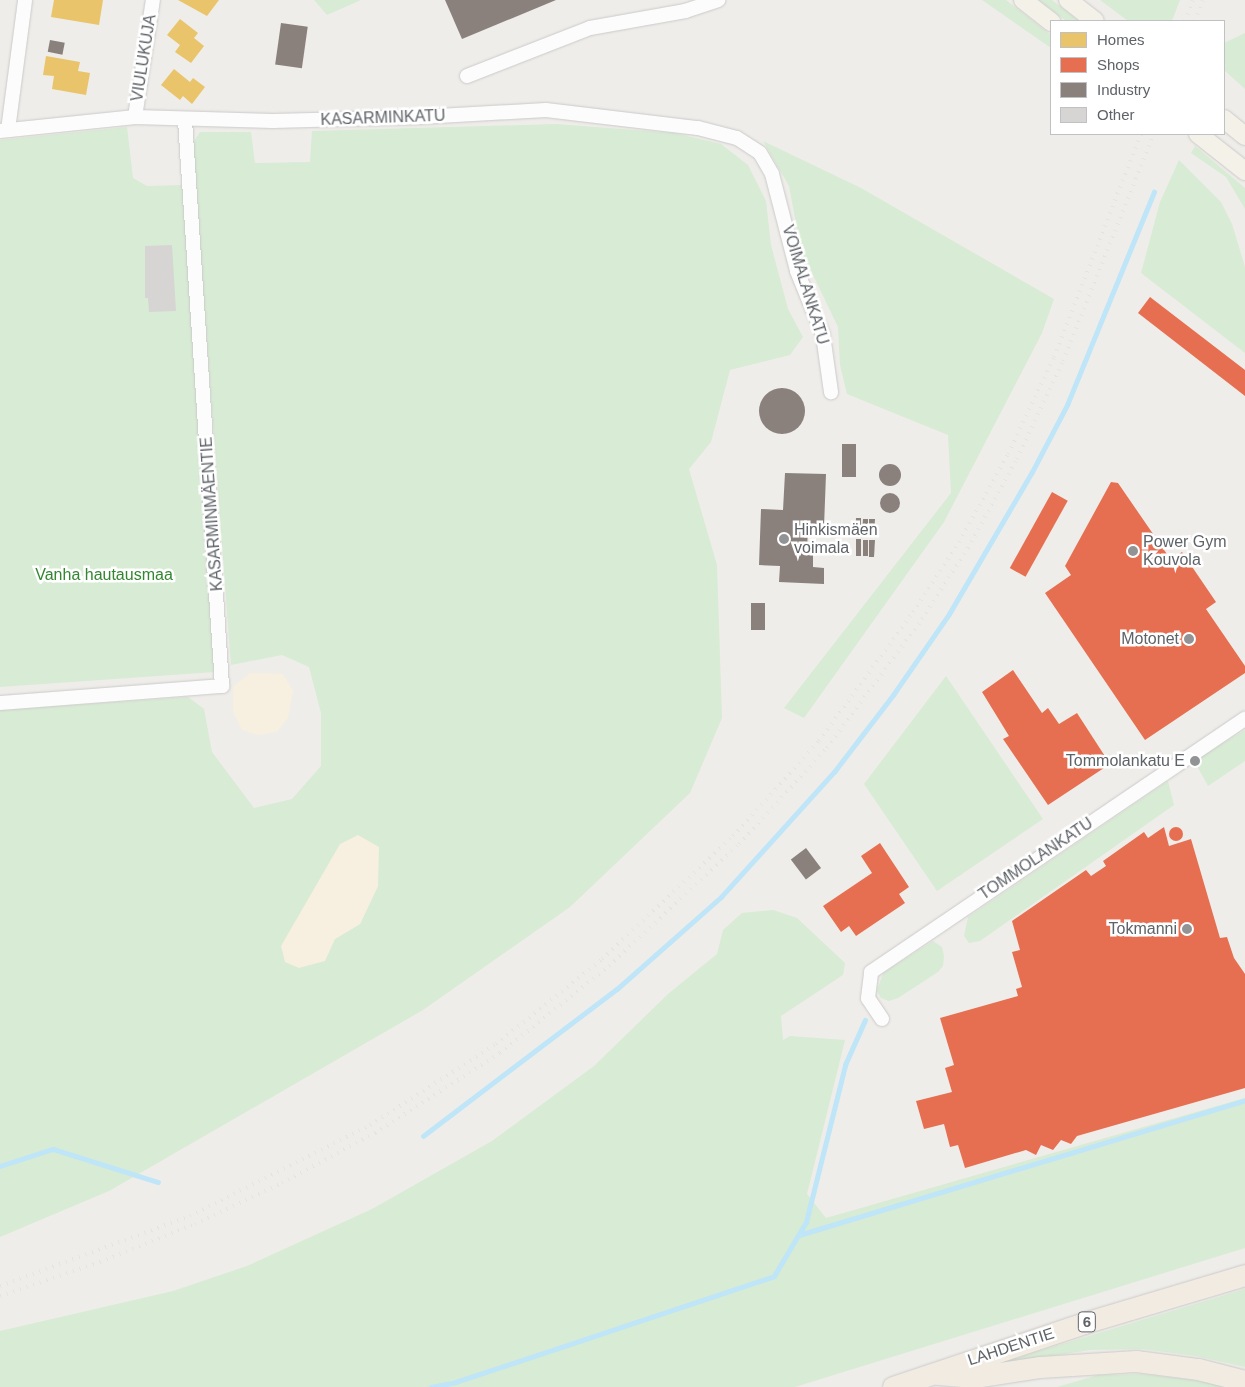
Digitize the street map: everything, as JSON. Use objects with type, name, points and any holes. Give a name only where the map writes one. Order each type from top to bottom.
[{"type":"highway","name":"LAHDENTIE","points":[[893,1387],[1084,1323],[1245,1275]]},
{"type":"highway","points":[[930,1374],[974,1377],[1048,1366],[1136,1361],[1198,1369],[1245,1382]]},
{"type":"main road","points":[[1023,0],[1050,21]]},
{"type":"main road","points":[[1068,0],[1095,20]]},
{"type":"main road","points":[[1225,120],[1245,136]]},
{"type":"main road","points":[[1199,135],[1245,172]]},
{"type":"street","points":[[4,131],[25,0]]},
{"type":"street","name":"VIULUKUJA","points":[[135,117],[153,0]]},
{"type":"street","points":[[467,76],[590,28],[685,11],[718,0]]},
{"type":"street","name":"KASARMINKATU","points":[[4,131],[135,117],[185,120],[422,118],[546,110],[698,128],[737,138],[760,153]]},
{"type":"street","name":"KASARMINMÄENTIE","points":[[0,703],[222,686],[185,120]]},
{"type":"street","name":"VOIMALANKATU","points":[[760,153],[772,174],[797,271],[824,335],[831,392]]},
{"type":"street","name":"TOMMOLANKATU","points":[[882,1019],[868,998],[871,972],[1245,719]]},
{"type":"green space","points":[[314,0],[361,0],[327,15]]},
{"type":"green space","points":[[982,0],[1006,0],[1050,34],[1050,47]]},
{"type":"green space","points":[[1039,0],[1052,0],[1078,20],[1065,20]]},
{"type":"green space","points":[[1100,0],[1180,0],[1172,20],[1127,20]]},
{"type":"green space","points":[[1245,33],[1245,89],[1225,71],[1225,43]]},
{"type":"green space","points":[[556,124],[674,133],[721,144],[748,165],[766,201],[771,245],[788,309],[803,337],[790,355],[730,370],[711,442],[689,469],[717,565],[722,718],[690,793],[570,907],[423,1010],[109,1191],[0,1237],[0,710],[188,697],[204,709],[212,752],[254,808],[292,799],[321,766],[321,713],[309,667],[282,655],[231,665],[192,144],[200,132],[251,132],[255,163],[310,162],[312,131]],"holes":[[[378,886],[360,924],[335,939]]]},
{"type":"green space","name":"Vanha hautausmaa","points":[[127,127],[133,178],[147,186],[183,185],[215,672],[0,687],[0,140]]},
{"type":"green space","points":[[763,141],[861,188],[1054,299],[1042,333],[944,522],[804,718],[784,708],[951,493],[948,435],[847,394],[840,365],[838,327],[801,250],[789,186]]},
{"type":"green space","points":[[1195,146],[1245,188],[1245,209],[1226,177],[1191,153]]},
{"type":"green space","points":[[1179,160],[1221,202],[1232,224],[1245,267],[1245,353],[1141,273],[1160,202]]},
{"type":"green space","points":[[946,676],[1043,819],[937,891],[864,784]]},
{"type":"green space","points":[[1245,730],[1245,761],[1208,786],[1197,766],[1200,757]]},
{"type":"green space","points":[[1168,781],[1174,805],[980,941],[969,943],[964,936],[968,917]]},
{"type":"green space","points":[[773,910],[797,918],[845,963],[843,975],[781,1016],[783,1040],[790,1036],[845,1040],[807,1194],[826,1218],[1245,1098],[1245,1248],[795,1387],[0,1387],[0,1331],[173,1291],[247,1266],[372,1209],[492,1141],[594,1066],[668,994],[717,954],[723,930],[742,913]]},
{"type":"green space","points":[[933,941],[942,947],[944,956],[943,966],[938,972],[898,998],[889,1001],[881,998],[877,991],[883,973]]},
{"type":"green space","points":[[1245,1289],[1245,1367],[1196,1356],[1142,1349],[1090,1350],[989,1366]]},
{"type":"green space","points":[[1142,1374],[1186,1379],[1229,1387],[1057,1387],[1098,1375]]},
{"type":"sand","points":[[250,673],[283,674],[293,691],[288,718],[277,732],[258,735],[242,730],[233,712],[233,687]]},
{"type":"sand","points":[[358,835],[379,847],[378,886],[360,924],[335,939],[325,961],[299,968],[285,962],[281,946],[340,844]]},
{"type":"building: Homes","points":[[54,0],[103,0],[99,25],[51,17]]},
{"type":"building: Homes","points":[[178,0],[219,0],[207,16]]},
{"type":"building: Homes","points":[[180,19],[198,33],[194,38],[204,46],[191,63],[175,52],[180,45],[167,35]]},
{"type":"building: Homes","points":[[46,56],[80,62],[78,71],[90,73],[86,95],[52,89],[54,76],[43,75]]},
{"type":"building: Homes","points":[[174,69],[190,82],[193,78],[205,87],[192,104],[183,96],[180,100],[161,85]]},
{"type":"building: Shops","points":[[1150,297],[1245,370],[1245,396],[1138,313]]},
{"type":"building: Shops","points":[[1111,482],[1118,483],[1171,560],[1182,552],[1216,602],[1206,609],[1245,666],[1245,673],[1145,740],[1045,593],[1071,575],[1065,566]]},
{"type":"building: Shops","points":[[1052,492],[1068,501],[1026,577],[1010,568]]},
{"type":"building: Shops","points":[[1013,670],[1042,713],[1048,708],[1059,724],[1077,713],[1110,764],[1048,805],[1003,739],[1009,736],[982,692]]},
{"type":"building: Shops","points":[[1164,827],[1169,846],[1191,839],[1220,938],[1227,937],[1234,958],[1245,974],[1245,1088],[1077,1136],[1071,1144],[1061,1140],[1053,1150],[1041,1145],[1036,1155],[1026,1150],[965,1168],[958,1145],[950,1147],[944,1124],[924,1129],[916,1101],[952,1092],[945,1068],[954,1065],[940,1018],[1018,996],[1016,989],[1022,987],[1012,952],[1020,950],[1012,921],[1086,870],[1091,876],[1106,866],[1103,861],[1144,832],[1148,838]]},
{"type":"building: Shops","points":[[1176,827],[1181,829],[1183,834],[1181,839],[1176,841],[1171,839],[1169,834],[1171,829]]},
{"type":"building: Shops","points":[[880,843],[909,887],[899,894],[905,903],[856,936],[849,926],[841,932],[823,906],[872,873],[861,856]]},
{"type":"building: Industry","points":[[445,0],[556,0],[462,39]]},
{"type":"building: Industry","points":[[281,23],[308,27],[302,68],[275,65]]},
{"type":"building: Industry","points":[[50,40],[65,43],[62,55],[48,52]]},
{"type":"building: Industry","points":[[787,388],[799,394],[804,402],[804,420],[799,428],[791,433],[777,434],[765,428],[760,420],[759,406],[765,394],[773,389]]},
{"type":"building: Industry","points":[[842,444],[856,444],[856,477],[842,477]]},
{"type":"building: Industry","points":[[886,464],[894,464],[901,471],[901,479],[894,486],[886,486],[879,479],[879,471]]},
{"type":"building: Industry","name":"Hinkismäen voimala","points":[[785,473],[826,474],[824,527],[808,526],[807,552],[813,552],[813,567],[824,568],[824,584],[779,582],[780,566],[759,565],[761,509],[783,510]]},
{"type":"building: Industry","points":[[890,493],[897,496],[900,503],[897,510],[890,513],[883,510],[880,503],[883,496]]},
{"type":"building: Industry","points":[[856,518],[861,518],[861,535],[855,535]]},
{"type":"building: Industry","points":[[863,519],[868,519],[868,535],[862,535]]},
{"type":"building: Industry","points":[[869,519],[875,519],[874,536],[869,535]]},
{"type":"building: Industry","points":[[856,539],[861,539],[861,556],[856,556]]},
{"type":"building: Industry","points":[[863,540],[868,540],[868,556],[863,556]]},
{"type":"building: Industry","points":[[869,540],[875,540],[874,557],[869,557]]},
{"type":"building: Industry","points":[[751,603],[765,603],[765,630],[751,630]]},
{"type":"building: Industry","points":[[806,848],[821,868],[806,879],[791,859]]},
{"type":"building: Other","points":[[172,245],[176,311],[149,312],[148,298],[145,298],[145,246]]},
{"type":"waterway","points":[[423,1136],[617,989],[721,897],[834,772],[893,695],[949,614],[1032,472],[1067,405],[1154,192]]},
{"type":"waterway","points":[[431,1387],[456,1382],[774,1276],[806,1222],[845,1065],[865,1020]]},
{"type":"waterway","points":[[799,1235],[1245,1100]]},
{"type":"waterway","points":[[0,1166],[53,1149],[158,1182]]},
{"type":"railway","points":[[1185,20],[1193,0]]},
{"type":"railway","points":[[1195,20],[1203,0]]},
{"type":"railway","points":[[0,1286],[190,1216],[370,1125],[496,1044],[602,959],[733,836],[819,741],[913,612],[959,542],[1008,454],[1054,357],[1141,135]]},
{"type":"railway","points":[[0,1296],[100,1262],[195,1224],[282,1183],[375,1133],[500,1053],[609,966],[739,844],[827,748],[922,619],[968,548],[1017,459],[1063,361],[1154,135]]},
{"type":"place","name":"Hinkismäen voimala","points":[[784,539]]},
{"type":"place","name":"Power Gym Kouvola","points":[[1133,551]]},
{"type":"place","name":"Motonet","points":[[1189,639]]},
{"type":"place","name":"Tommolankatu E","points":[[1195,761]]},
{"type":"place","name":"Tokmanni","points":[[1187,929]]}]
